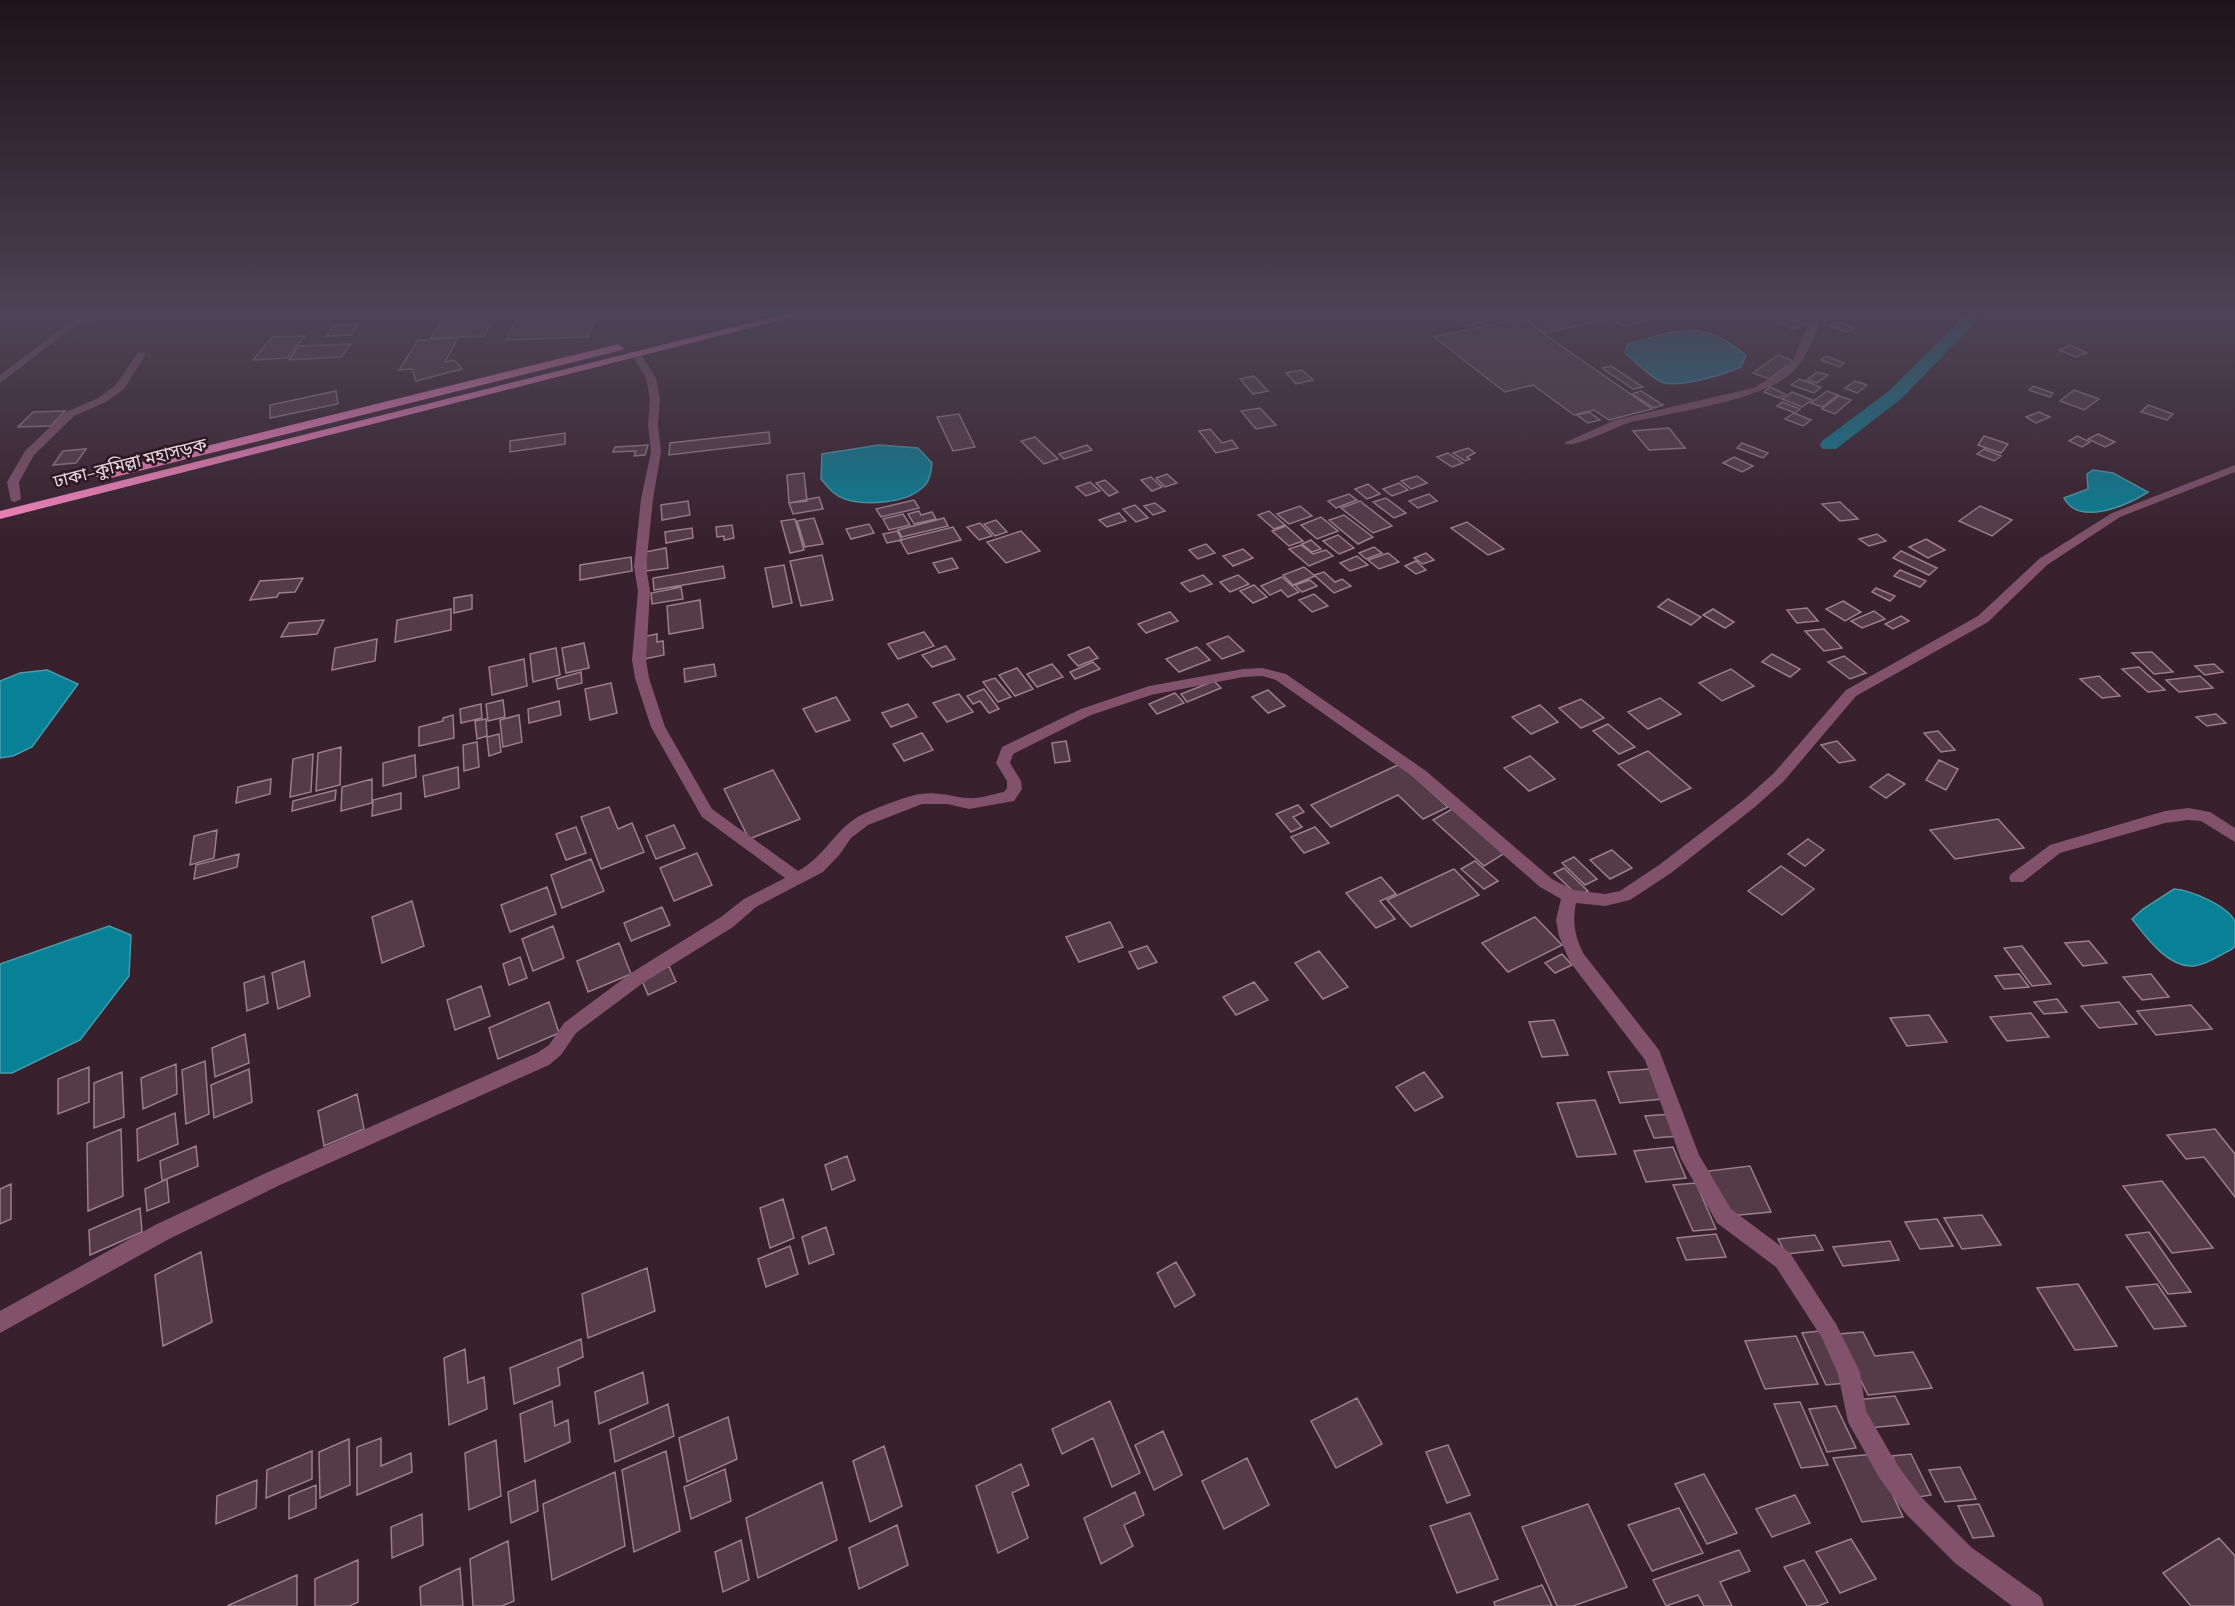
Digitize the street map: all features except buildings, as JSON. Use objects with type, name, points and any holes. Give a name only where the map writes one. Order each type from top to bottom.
[{"type":"highway","name":"ঢাকা–কুমিল্লা মহাসড়ক","points":[[0,502],[448,391]]},
{"type":"highway","name":"ঢাকা–কুমিল্লা মহাসড়ক","points":[[0,514],[497,391]]},
{"type":"street","points":[[15,499],[13,482],[29,453],[70,414],[102,400],[115,391]]},
{"type":"street","points":[[653,391],[653,425],[656,452],[647,499],[640,567],[644,591],[639,660],[642,678],[658,727],[707,813],[798,879]]},
{"type":"street","points":[[1569,443],[1619,422],[1752,391]]},
{"type":"street","points":[[0,1323],[162,1232],[273,1179],[543,1059],[555,1050],[570,1028],[637,978],[726,922],[750,903],[817,868],[835,850],[846,834],[863,821],[921,799],[947,799],[969,804],[1009,797],[1015,789],[1014,781],[1003,764],[1007,751],[1086,712],[1149,691],[1262,672],[1281,677],[1362,736],[1422,775],[1524,866],[1570,896],[1605,900],[1624,896],[1665,869],[1750,803],[1779,777],[1851,693],[1983,619],[2043,562],[2116,514],[2235,468]]},
{"type":"street","points":[[2017,878],[2055,849],[2165,817],[2188,814],[2205,816],[2235,836]]},
{"type":"street","points":[[1570,896],[1564,920],[1567,936],[1576,957],[1653,1056],[1691,1158],[1724,1216],[1783,1260],[1829,1331],[1849,1372],[1856,1414],[1888,1471],[1914,1506],[1963,1555],[2032,1606]]},
{"type":"water","points":[[879,445],[918,448],[932,463],[930,477],[925,486],[906,497],[874,503],[854,501],[838,496],[821,479],[822,454]]},
{"type":"water","points":[[2093,470],[2113,473],[2148,492],[2104,511],[2081,511],[2071,507],[2064,498],[2088,489],[2087,474]]},
{"type":"water","points":[[47,670],[78,684],[32,747],[13,756],[0,758],[0,681],[20,673]]},
{"type":"water","points":[[2174,889],[2199,896],[2225,910],[2235,922],[2235,946],[2209,961],[2194,966],[2175,962],[2159,950],[2132,919]]},
{"type":"water","points":[[109,926],[131,935],[129,976],[80,1040],[12,1073],[0,1073],[0,964]]},
{"type":"waterway","points":[[1829,445],[1899,391]]}]
